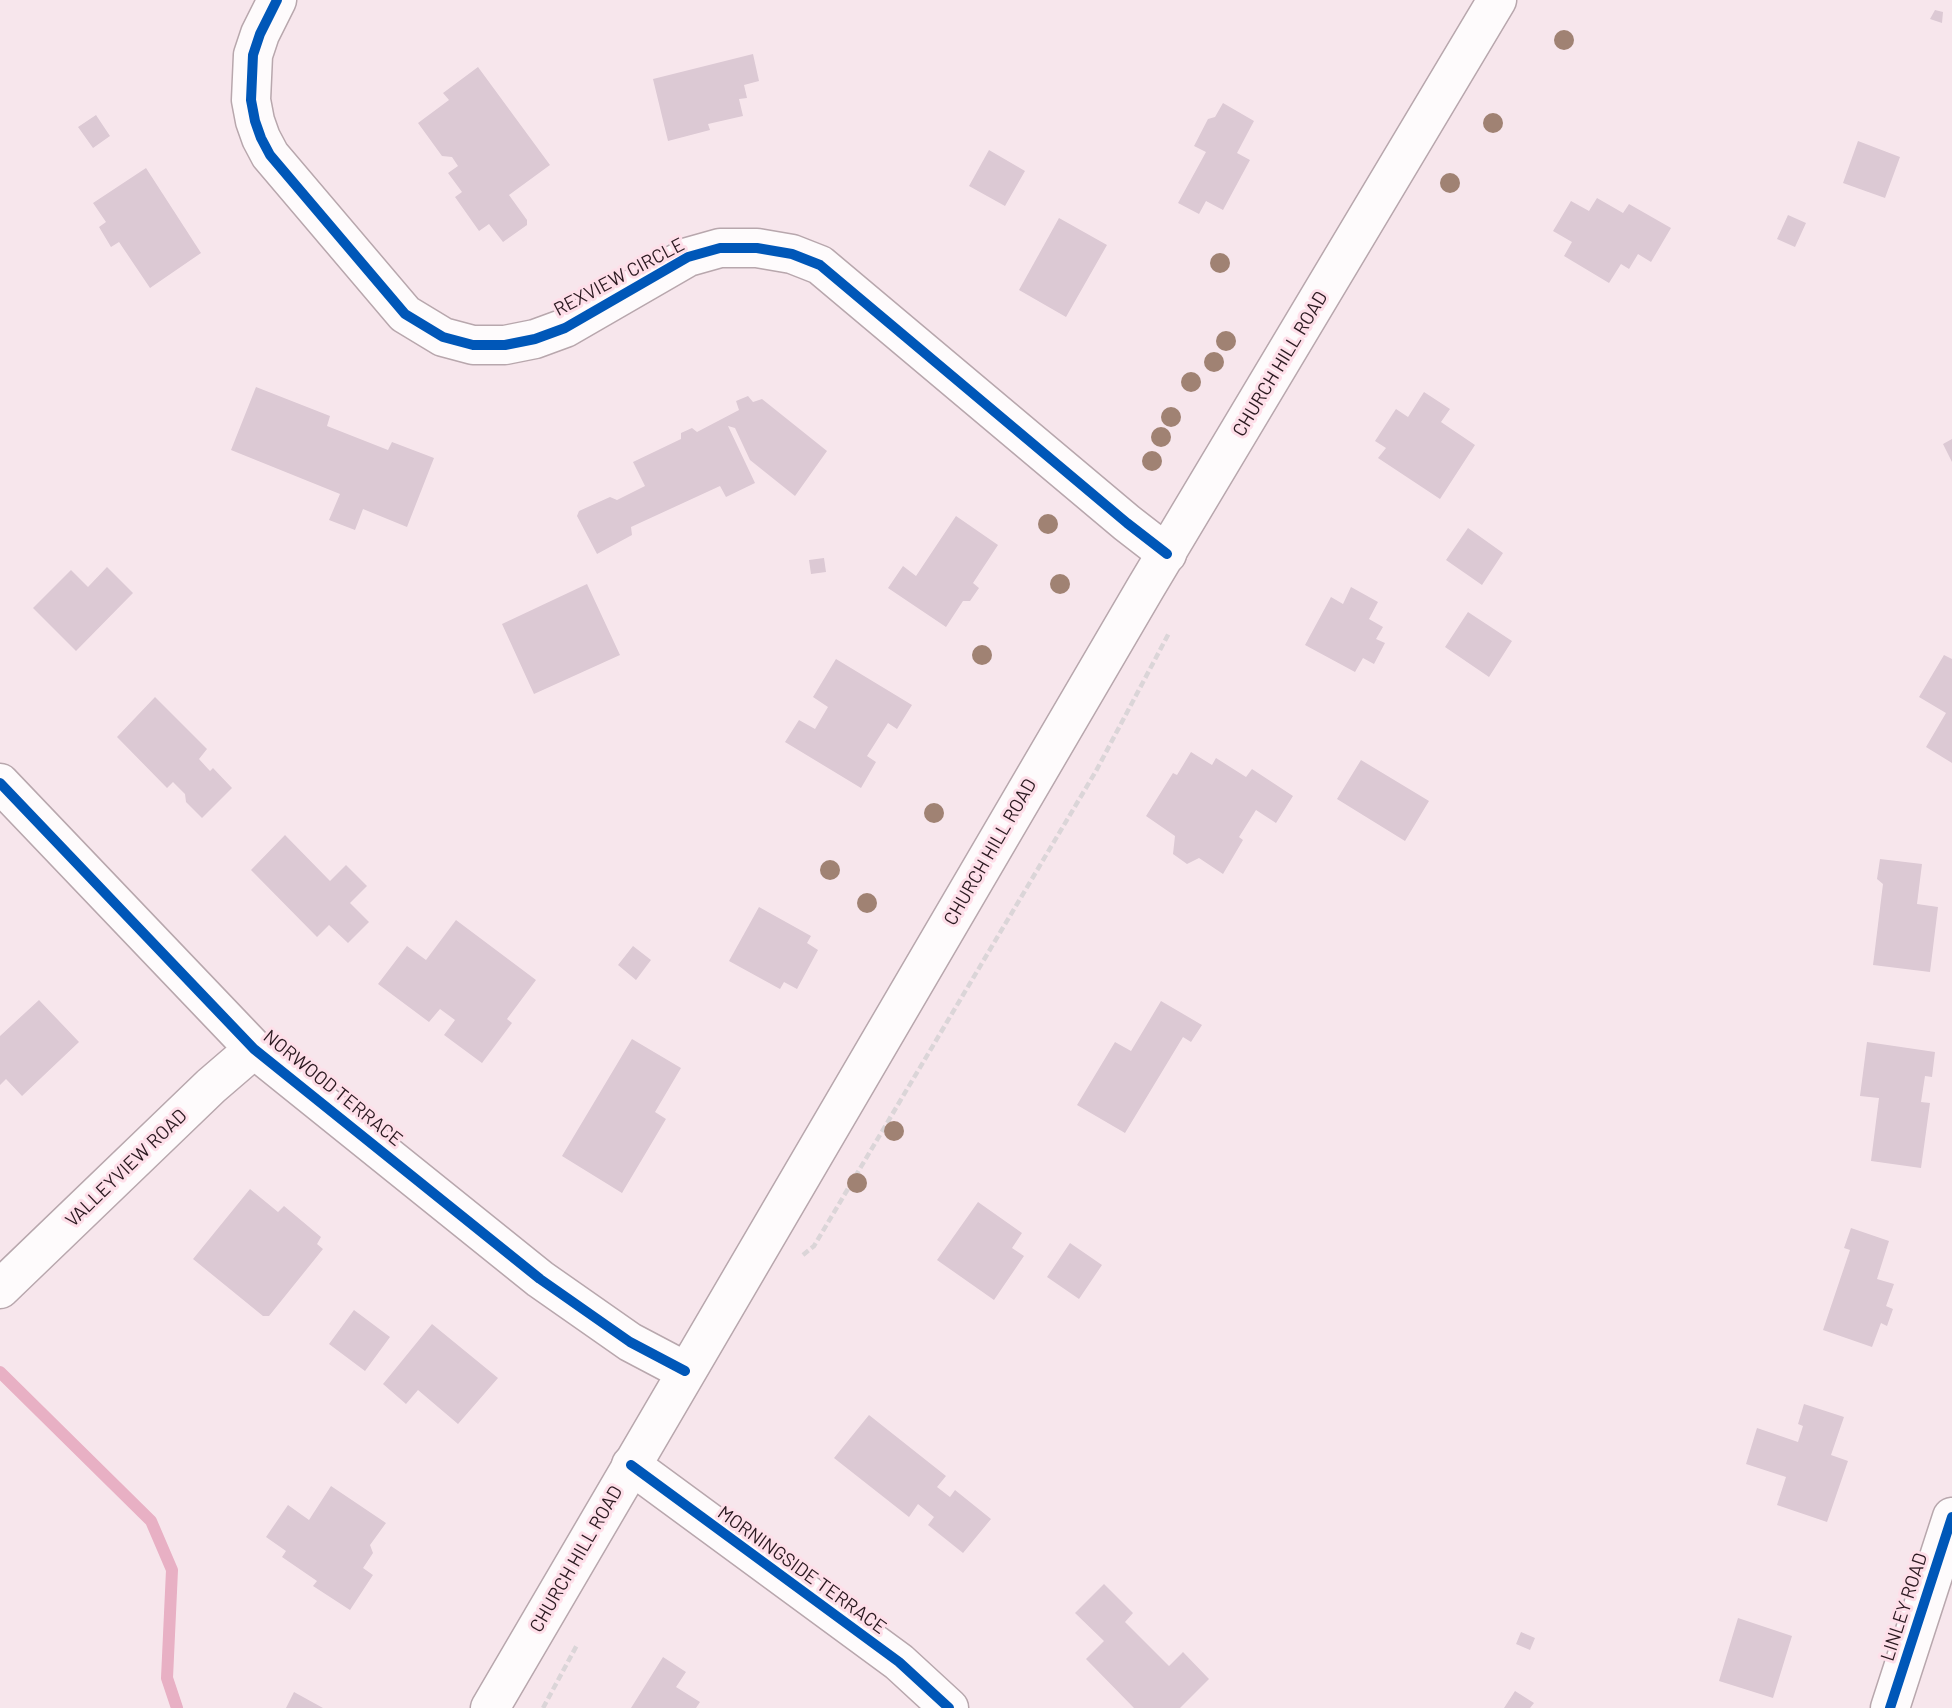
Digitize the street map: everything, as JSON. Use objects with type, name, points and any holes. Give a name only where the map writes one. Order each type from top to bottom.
[{"type":"street","name":"REXVIEW CIRCLE","points":[[277,0],[253,55],[251,100],[261,138],[270,155],[405,314],[443,337],[473,345],[505,345],[535,339],[565,328],[688,257],[720,248],[757,248],[792,254],[820,265],[1167,554]]},
{"type":"street","name":"CHURCH HILL ROAD","points":[[490,1708],[685,1371],[1497,0]]},
{"type":"street","name":"NORWOOD TERRACE","points":[[0,783],[254,1049],[540,1279],[630,1342],[685,1371]]},
{"type":"street","name":"VALLEYVIEW ROAD","points":[[0,1290],[201,1095],[254,1049]]},
{"type":"street","name":"MORNINGSIDE TERRACE","points":[[631,1465],[898,1662],[949,1708]]},
{"type":"street","name":"LINLEY ROAD","points":[[1890,1708],[1952,1517]]},
{"type":"building","points":[[1935,10],[1943,12],[1942,23],[1930,19]]},
{"type":"building","points":[[753,54],[759,81],[744,85],[747,98],[739,99],[743,116],[708,124],[710,130],[668,141],[653,79]]},
{"type":"building","points":[[478,67],[550,165],[509,195],[527,220],[527,225],[503,242],[489,224],[479,231],[455,197],[462,192],[448,173],[458,166],[452,157],[442,156],[418,123],[449,100],[443,93]]},
{"type":"building","points":[[1223,103],[1254,121],[1237,153],[1250,160],[1223,210],[1206,201],[1199,214],[1178,203],[1206,152],[1194,146],[1208,119],[1215,117]]},
{"type":"building","points":[[96,115],[110,136],[93,148],[78,127]]},
{"type":"building","points":[[1858,141],[1900,157],[1885,198],[1843,183]]},
{"type":"building","points":[[989,150],[1025,171],[1005,206],[969,186]]},
{"type":"building","points":[[146,168],[201,253],[150,288],[119,242],[111,247],[99,227],[106,222],[93,203]]},
{"type":"building","points":[[1597,198],[1623,213],[1629,204],[1671,228],[1651,262],[1638,254],[1629,269],[1621,264],[1609,283],[1564,256],[1572,242],[1553,231],[1571,201],[1589,211]]},
{"type":"building","points":[[1788,215],[1806,223],[1795,247],[1777,239]]},
{"type":"building","points":[[1059,218],[1107,245],[1066,317],[1019,290]]},
{"type":"building","points":[[256,387],[330,416],[327,426],[388,450],[392,442],[434,458],[407,527],[363,509],[355,530],[329,520],[340,494],[231,450]]},
{"type":"building","points":[[1424,392],[1450,409],[1441,422],[1475,445],[1440,499],[1378,458],[1386,448],[1375,441],[1396,409],[1408,417]]},
{"type":"building","points":[[748,396],[753,402],[762,399],[827,451],[795,496],[750,460],[735,428],[728,426],[755,483],[726,497],[720,486],[631,527],[632,535],[597,554],[577,516],[579,511],[610,497],[617,500],[645,486],[633,462],[681,439],[681,433],[692,428],[697,432],[739,410],[736,401]]},
{"type":"building","points":[[1952,439],[1952,462],[1943,444]]},
{"type":"building","points":[[956,516],[998,545],[973,583],[979,588],[970,601],[963,601],[946,627],[888,588],[903,566],[916,576]]},
{"type":"building","points":[[1468,528],[1503,553],[1482,585],[1446,560]]},
{"type":"building","points":[[824,558],[826,572],[811,574],[809,560]]},
{"type":"building","points":[[107,567],[133,593],[76,651],[33,608],[71,570],[88,587]]},
{"type":"building","points":[[587,584],[620,655],[534,694],[502,624]]},
{"type":"building","points":[[1351,587],[1378,602],[1369,619],[1383,627],[1376,639],[1385,643],[1374,664],[1363,658],[1355,672],[1305,645],[1331,597],[1343,604]]},
{"type":"building","points":[[1468,612],[1512,641],[1489,677],[1445,647]]},
{"type":"building","points":[[1944,655],[1952,659],[1952,763],[1926,747],[1946,713],[1919,697]]},
{"type":"building","points":[[836,659],[912,705],[897,729],[888,723],[867,756],[876,762],[861,788],[785,742],[799,720],[815,729],[828,707],[813,697]]},
{"type":"building","points":[[155,697],[207,749],[199,759],[210,771],[213,768],[232,788],[202,818],[186,802],[185,794],[173,782],[167,788],[117,737]]},
{"type":"building","points":[[1191,752],[1212,765],[1216,758],[1246,777],[1252,769],[1293,796],[1276,823],[1256,810],[1239,837],[1243,840],[1223,874],[1199,858],[1187,864],[1173,854],[1175,836],[1146,816],[1173,773],[1177,775]]},
{"type":"building","points":[[1361,760],[1429,801],[1405,841],[1337,799]]},
{"type":"building","points":[[285,835],[330,881],[346,865],[367,886],[350,903],[369,922],[348,943],[329,925],[317,937],[251,870]]},
{"type":"building","points":[[1880,859],[1922,864],[1917,904],[1938,907],[1930,972],[1873,965],[1883,884],[1877,879]]},
{"type":"building","points":[[759,907],[811,936],[807,943],[818,950],[797,989],[784,982],[780,989],[729,961]]},
{"type":"building","points":[[456,920],[536,980],[507,1019],[512,1023],[482,1063],[444,1035],[455,1020],[440,1009],[429,1022],[378,984],[407,946],[426,960]]},
{"type":"building","points":[[633,946],[651,960],[636,980],[618,965]]},
{"type":"building","points":[[39,1000],[79,1042],[22,1096],[6,1079],[0,1085],[0,1036]]},
{"type":"building","points":[[1161,1001],[1202,1025],[1191,1042],[1183,1037],[1125,1133],[1077,1105],[1115,1042],[1131,1051]]},
{"type":"building","points":[[632,1039],[681,1068],[655,1112],[666,1119],[622,1193],[562,1156]]},
{"type":"building","points":[[1867,1042],[1935,1052],[1932,1077],[1925,1076],[1921,1102],[1930,1103],[1921,1168],[1871,1161],[1879,1098],[1860,1096]]},
{"type":"building","points":[[250,1189],[278,1212],[284,1206],[321,1237],[317,1244],[323,1249],[269,1316],[263,1316],[193,1259]]},
{"type":"building","points":[[978,1202],[1022,1233],[1012,1248],[1024,1256],[994,1300],[937,1260]]},
{"type":"building","points":[[1851,1228],[1889,1241],[1877,1279],[1894,1284],[1886,1306],[1893,1309],[1887,1326],[1881,1323],[1872,1347],[1823,1330],[1850,1250],[1844,1248]]},
{"type":"building","points":[[1070,1243],[1102,1265],[1079,1299],[1047,1277]]},
{"type":"building","points":[[354,1310],[390,1337],[365,1371],[329,1344]]},
{"type":"building","points":[[432,1324],[498,1378],[458,1424],[418,1390],[406,1404],[383,1384]]},
{"type":"building","points":[[1804,1404],[1844,1417],[1831,1455],[1848,1461],[1827,1522],[1777,1505],[1786,1477],[1746,1464],[1757,1428],[1798,1442],[1803,1426],[1798,1424]]},
{"type":"building","points":[[869,1415],[946,1476],[937,1487],[950,1497],[955,1490],[991,1519],[963,1553],[928,1525],[934,1517],[918,1504],[909,1517],[834,1458]]},
{"type":"building","points":[[331,1486],[386,1523],[370,1545],[373,1553],[363,1568],[373,1575],[350,1610],[313,1586],[317,1581],[282,1557],[286,1551],[266,1537],[288,1505],[309,1520]]},
{"type":"building","points":[[1104,1584],[1133,1613],[1125,1622],[1169,1666],[1183,1652],[1209,1679],[1180,1708],[1134,1708],[1086,1659],[1104,1641],[1075,1613]]},
{"type":"building","points":[[1738,1618],[1792,1636],[1773,1698],[1719,1681]]},
{"type":"building","points":[[1521,1632],[1535,1638],[1530,1650],[1516,1644]]},
{"type":"building","points":[[663,1657],[686,1672],[676,1687],[700,1702],[696,1708],[631,1708]]},
{"type":"building","points":[[1515,1691],[1534,1703],[1530,1708],[1504,1708]]},
{"type":"building","points":[[294,1692],[323,1708],[286,1708]]},
{"type":"waterway","points":[[0,1372],[151,1521],[172,1570],[167,1678],[177,1708]]},
{"type":"cycle path","points":[[277,0],[253,55],[251,100],[261,138],[270,155],[405,314],[443,337],[473,345],[505,345],[535,339],[565,328],[688,257],[720,248],[757,248],[792,254],[820,265],[1167,554]]},
{"type":"cycle path","points":[[0,783],[254,1049],[540,1279],[630,1342],[685,1371]]},
{"type":"cycle path","points":[[631,1465],[899,1662],[949,1708]]},
{"type":"cycle path","points":[[1890,1708],[1952,1517]]}]
